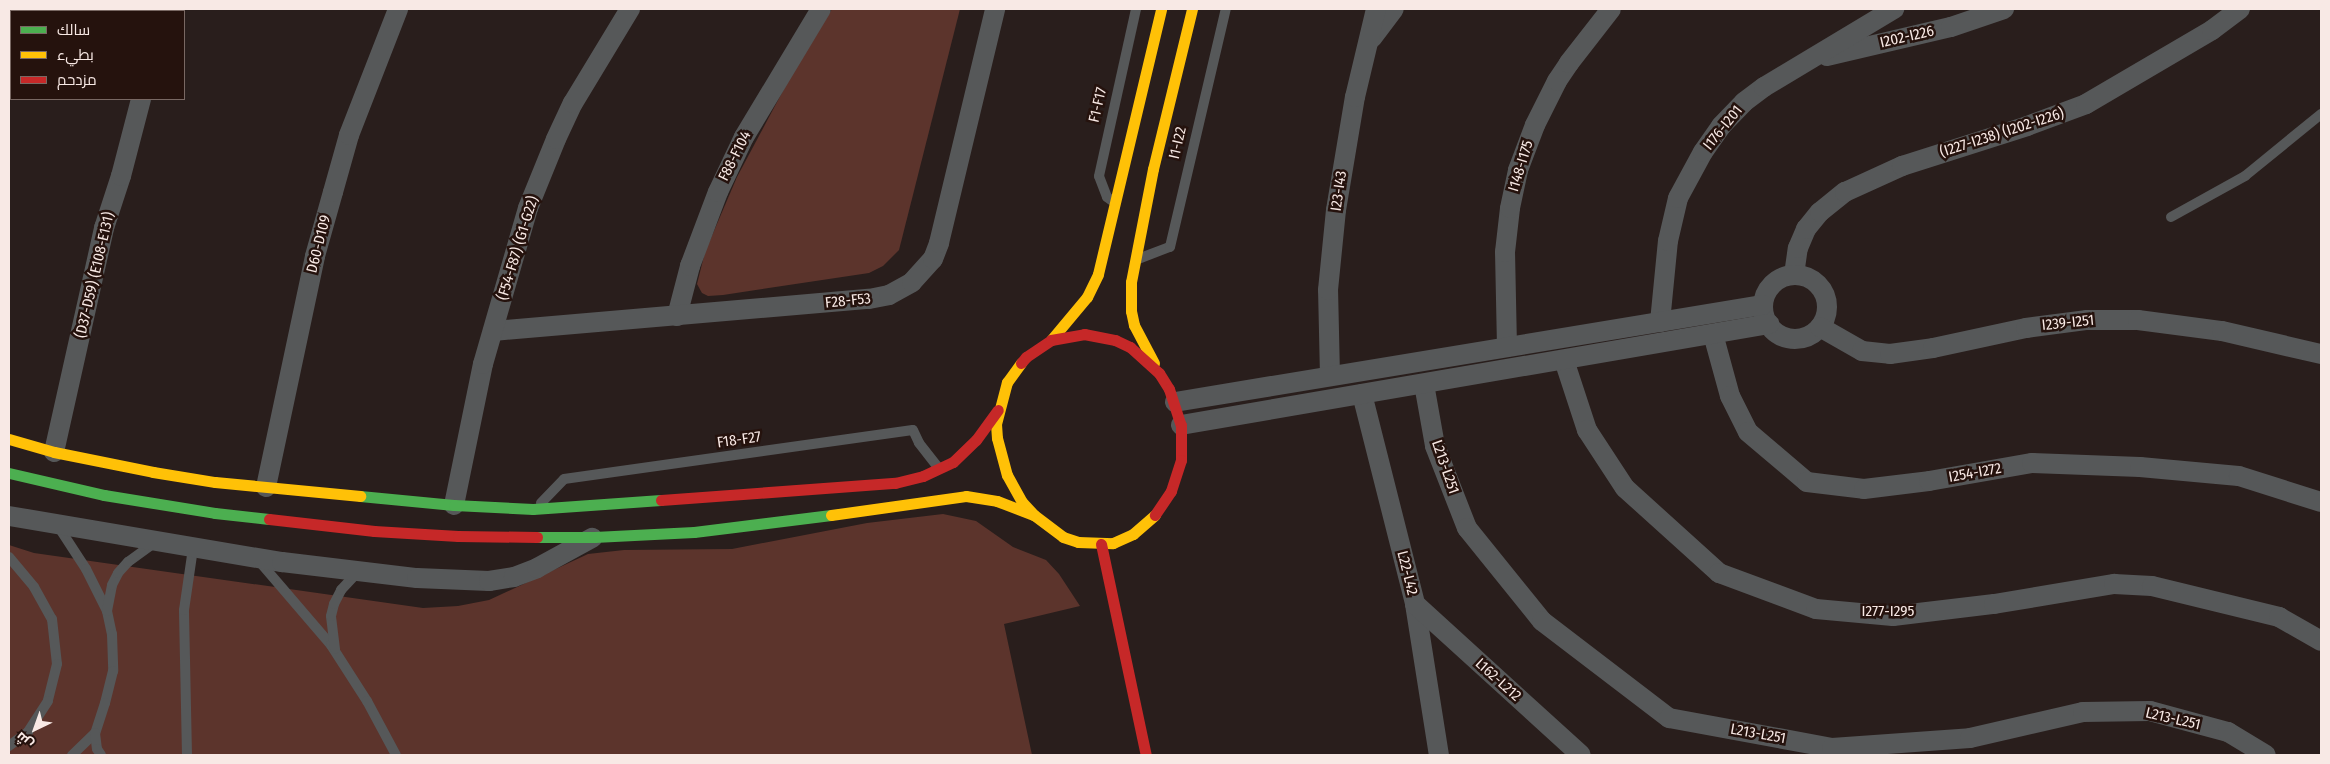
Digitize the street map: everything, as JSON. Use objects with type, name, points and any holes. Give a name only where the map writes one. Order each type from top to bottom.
[{"type":"street","name":"D60-D109","points":[[266,487],[322,229],[349,135],[398,9]]},
{"type":"street","name":"(F54-F87) (G1-G22)","points":[[454,505],[483,364],[513,253],[556,138],[573,103],[630,9]]},
{"type":"street","name":"F88-F104","points":[[677,316],[690,266],[718,192],[767,97],[821,9]]},
{"type":"street","name":"F28-F53","points":[[493,331],[869,300],[889,295],[912,282],[933,259],[939,244],[995,9]]},
{"type":"street","points":[[1161,9],[1103,257],[1094,286],[1080,308],[1052,340],[1026,357],[1016,369],[1004,388],[998,410],[997,438],[1007,475],[1022,502],[1034,515],[1063,537],[1084,544],[1113,542],[1133,534],[1155,515],[1171,491],[1181,460],[1181,425],[1175,402],[1138,334],[1131,311],[1131,282],[1153,169],[1192,9]]},
{"type":"street","name":"I23-I43","points":[[1330,376],[1328,290],[1342,163],[1376,9]]},
{"type":"street","points":[[1367,46],[1394,9]]},
{"type":"street","name":"I148-I175","points":[[1507,347],[1506,244],[1510,208],[1518,170],[1535,125],[1557,81],[1611,9]]},
{"type":"street","name":"I176-I201","points":[[1660,322],[1672,218],[1686,180],[1721,126],[1744,102],[1894,9]]},
{"type":"street","name":"I202-I226","points":[[1808,61],[1951,27],[2004,9]]},
{"type":"street","name":"(I227-I238) (I202-I226)","points":[[1794,275],[1798,248],[1806,229],[1820,212],[1845,192],[1902,166],[2026,126],[2086,104],[2196,40],[2240,9]]},
{"type":"street","name":"(D37-D59) (E108-E131)","points":[[54,452],[104,228],[121,176],[140,100]]},
{"type":"street","points":[[1794,275],[1807,277],[1822,290],[1827,309],[1820,327],[1810,335],[1797,339],[1778,334],[1769,324],[1763,305],[1767,292],[1776,282],[1794,275]]},
{"type":"street","points":[[1175,402],[1763,305]]},
{"type":"street","name":"I239-I251","points":[[1820,327],[1862,351],[1890,354],[1933,348],[2026,328],[2088,320],[2138,320],[2222,331],[2321,354]]},
{"type":"street","points":[[1181,425],[1769,324]]},
{"type":"street","points":[[1052,340],[1084,334],[1115,340],[1130,347],[1159,373]]},
{"type":"street","name":"I254-I272","points":[[1713,334],[1730,396],[1748,432],[1807,482],[1864,489],[1929,481],[2032,463],[2140,467],[2239,476],[2321,502]]},
{"type":"street","name":"I277-I295","points":[[1564,360],[1587,430],[1625,488],[1719,573],[1807,606],[1816,609],[1893,616],[1994,604],[2114,584],[2152,586],[2279,617],[2321,641]]},
{"type":"street","name":"L213-L251","points":[[1424,384],[1435,446],[1467,528],[1542,621],[1669,718],[1832,748],[1970,738],[2083,712],[2150,711],[2228,732],[2266,755]]},
{"type":"street","name":"L22-L42","points":[[1362,394],[1415,604],[1439,755]]},
{"type":"street","points":[[9,439],[54,452],[152,472],[266,487],[454,505],[533,509],[895,483],[940,470],[953,462],[976,440],[998,410]]},
{"type":"street","points":[[9,473],[104,496],[283,522],[374,531],[458,536],[594,537],[694,532],[772,524],[966,496],[997,501],[1034,515]]},
{"type":"street","points":[[9,516],[58,526],[257,558],[416,578],[489,581],[514,577],[537,568],[594,537]]},
{"type":"street","points":[[1101,544],[1146,755]]},
{"type":"street","name":"L162-L212","points":[[1415,604],[1581,755]]},
{"type":"lane","name":"F1-F17","points":[[1115,203],[1107,197],[1099,176],[1136,9]]},
{"type":"lane","name":"I1-I22","points":[[1135,261],[1170,247],[1226,9]]},
{"type":"lane","points":[[2171,217],[2245,176],[2321,114]]},
{"type":"lane","name":"F18-F27","points":[[533,509],[564,479],[913,430],[919,443],[940,470]]},
{"type":"lane","points":[[58,526],[86,569],[108,610]]},
{"type":"lane","points":[[101,755],[97,750],[95,733],[113,671],[112,634],[108,610],[112,585],[118,573],[128,562],[156,542]]},
{"type":"lane","points":[[188,755],[184,610],[193,548]]},
{"type":"lane","points":[[9,557],[34,588],[52,619],[57,664],[48,702],[28,732],[9,746]]},
{"type":"lane","points":[[257,558],[336,652],[367,701],[396,755]]},
{"type":"lane","points":[[336,652],[332,616],[334,604],[341,590],[359,571]]},
{"type":"lane","points":[[72,755],[95,733]]},
{"type":"shaded area","points":[[832,9],[960,9],[899,250],[883,266],[869,273],[708,296],[702,293],[697,284],[705,252],[737,177],[793,72]]},
{"type":"shaded area","points":[[943,514],[976,521],[1013,547],[1046,560],[1059,574],[1080,606],[1004,624],[1032,755],[9,755],[9,545],[34,553],[423,608],[458,606],[489,600],[588,554],[624,550],[732,549],[867,523]]},
{"type":"traffic: fast","points":[[9,473],[104,495],[215,513],[269,519]]},
{"type":"traffic: fast","points":[[360,496],[454,505],[533,509],[661,500]]},
{"type":"traffic: fast","points":[[537,537],[594,537],[694,532],[831,515]]},
{"type":"traffic: slow","points":[[1051,340],[1087,297],[1098,274],[1161,9]]},
{"type":"traffic: slow","points":[[1154,363],[1134,325],[1131,311],[1131,282],[1153,169],[1192,9]]},
{"type":"traffic: slow","points":[[1021,363],[1007,382],[996,424],[997,438],[1007,475],[1022,502],[1034,515],[1063,537],[1078,542],[1113,543],[1133,534],[1155,515]]},
{"type":"traffic: slow","points":[[9,439],[54,452],[153,472],[215,482],[360,496]]},
{"type":"traffic: slow","points":[[831,515],[966,496],[997,501],[1034,515]]},
{"type":"traffic: jam","points":[[1084,334],[1115,340],[1130,347],[1159,373],[1169,389],[1181,425],[1181,460],[1171,491],[1155,515]]},
{"type":"traffic: jam","points":[[1021,363],[1026,357],[1051,340],[1084,334]]},
{"type":"traffic: jam","points":[[661,500],[895,483],[923,476],[953,462],[976,440],[998,410]]},
{"type":"traffic: jam","points":[[269,519],[374,531],[458,536],[537,537]]},
{"type":"traffic: jam","points":[[1101,544],[1146,755]]}]
